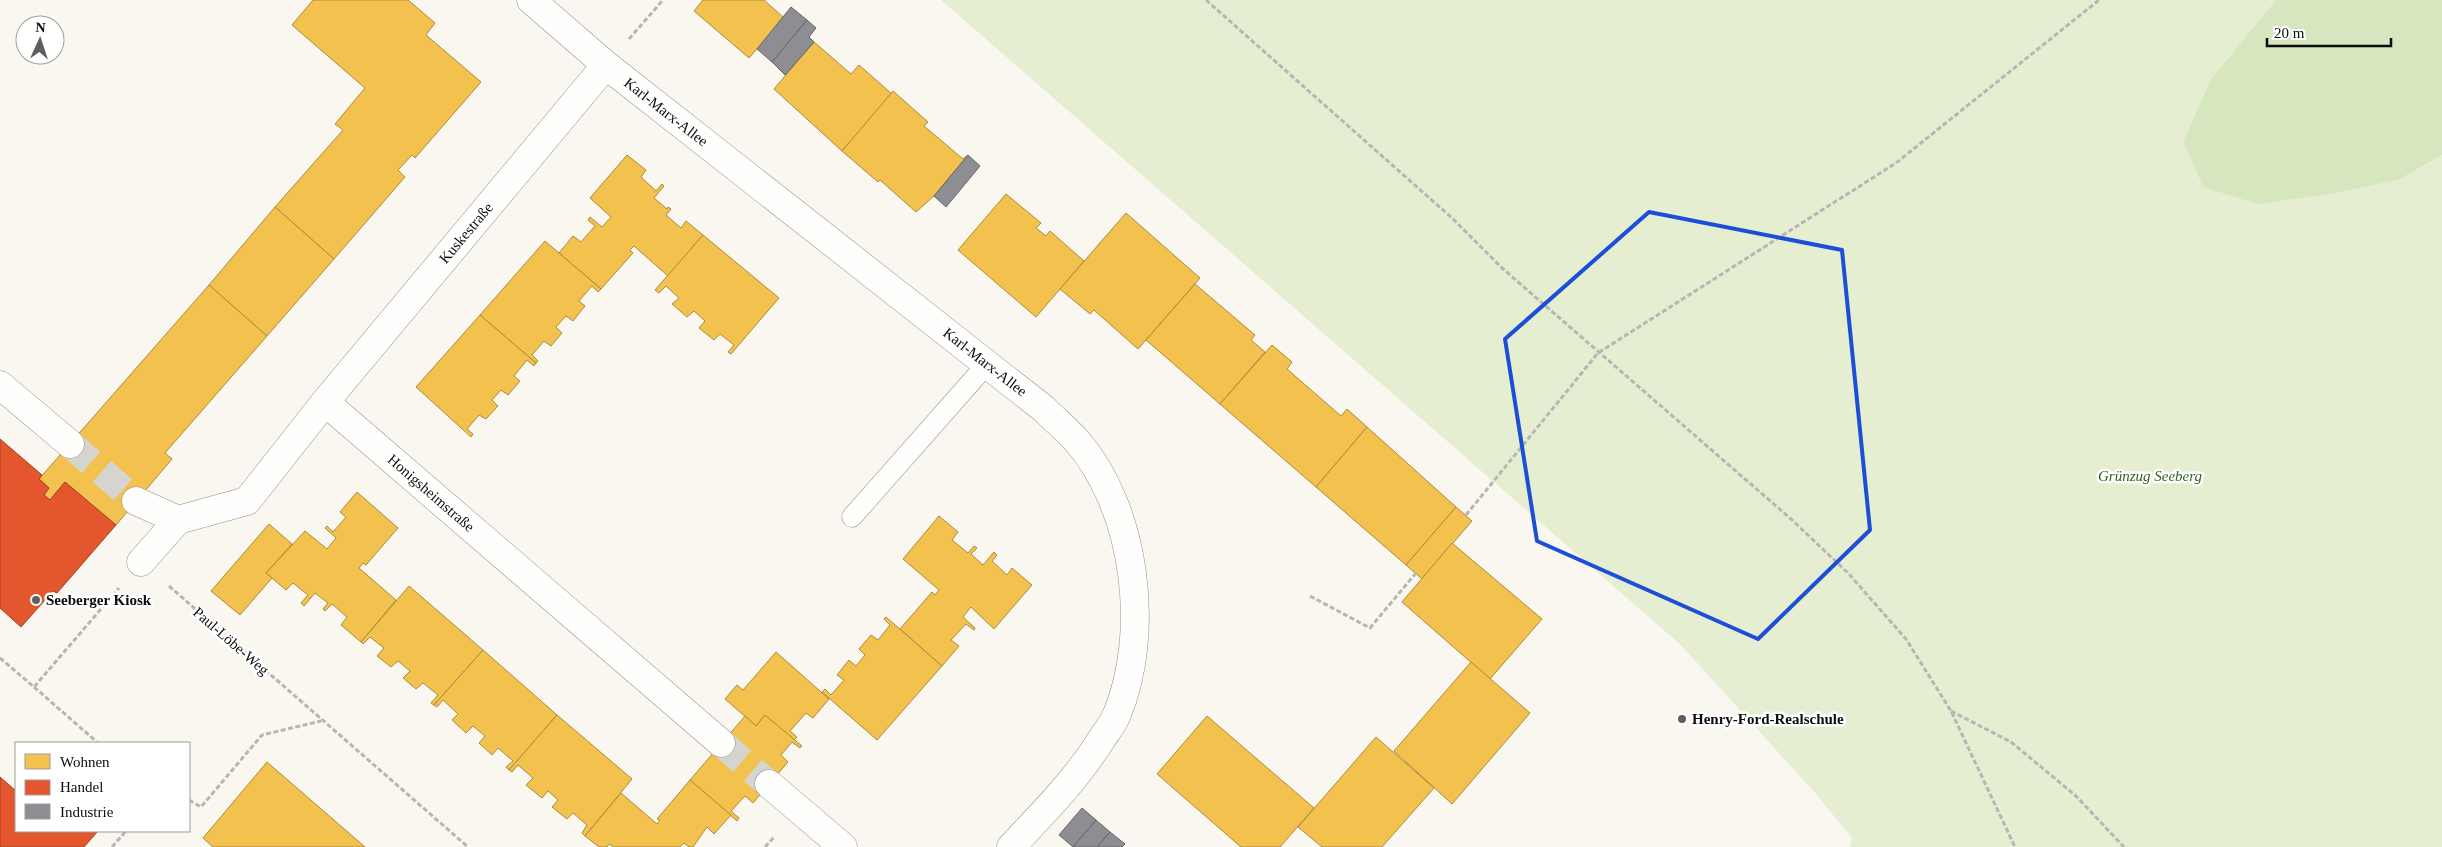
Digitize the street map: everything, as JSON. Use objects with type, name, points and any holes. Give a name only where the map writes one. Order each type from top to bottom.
[{"type":"street","name":"Karl-Marx-Allee","points":[[531,0],[606,65],[1044,409],[1077,442],[1099,474],[1127,542],[1136,608],[1133,658],[1117,715],[1086,764],[1011,847]]},
{"type":"street","name":"Kuskestraße","points":[[325,402],[606,65]]},
{"type":"street","points":[[0,385],[70,444]]},
{"type":"street","points":[[141,562],[178,520],[247,501],[325,402]]},
{"type":"street","name":"Honigsheimstraße","points":[[325,402],[721,743]]},
{"type":"street","points":[[136,501],[178,520]]},
{"type":"street","points":[[769,784],[843,847]]},
{"type":"lane","points":[[852,517],[988,364]]},
{"type":"path","points":[[655,9],[663,0]]},
{"type":"path","points":[[1206,0],[1452,218],[1502,268],[1791,519],[1848,573],[1906,639],[1951,711],[2015,847]]},
{"type":"path","points":[[1466,515],[1598,353],[1896,163],[2099,0]]},
{"type":"path","points":[[34,687],[141,562]]},
{"type":"path","name":"Paul-Löbe-Weg","points":[[141,562],[321,721],[468,847]]},
{"type":"path","points":[[1310,596],[1370,628],[1416,574]]},
{"type":"path","points":[[0,658],[97,742]]},
{"type":"path","points":[[1951,711],[2011,742],[2076,796],[2124,847]]},
{"type":"path","points":[[190,801],[201,807],[262,735],[321,721]]},
{"type":"path","points":[[112,847],[125,832]]},
{"type":"highlighted area","points":[[1649,212],[1842,250],[1870,530],[1758,639],[1537,541],[1505,339]]},
{"type":"green space","name":"Grünzug Seeberg","points":[[941,0],[2276,0],[2211,79],[2183,140],[2203,187],[2400,179],[2442,155],[2442,847],[1850,847],[1852,838],[1816,794],[1681,645]]},
{"type":"green space","points":[[2276,0],[2442,0],[2442,155],[2400,179],[2336,193],[2258,204],[2203,187],[2183,141],[2211,79]]},
{"type":"building: Wohnen","points":[[313,0],[408,0],[435,23],[426,35],[481,82],[415,158],[412,155],[398,170],[405,177],[334,259],[275,207],[343,130],[335,124],[365,88],[292,25]]},
{"type":"building: Wohnen","points":[[703,0],[764,0],[784,18],[749,58],[694,11]]},
{"type":"building: Wohnen","points":[[814,42],[851,74],[859,65],[892,94],[842,151],[774,89]]},
{"type":"building: Wohnen","points":[[893,91],[928,122],[924,126],[963,159],[968,155],[934,196],[916,212],[880,180],[878,182],[842,151]]},
{"type":"building: Wohnen","points":[[627,155],[646,170],[641,177],[656,191],[662,184],[664,186],[654,198],[667,209],[668,207],[671,209],[666,215],[681,228],[686,221],[703,235],[668,276],[634,246],[630,250],[633,253],[601,289],[559,253],[573,236],[581,242],[595,226],[588,220],[590,217],[602,227],[611,217],[590,198]]},
{"type":"building: Wohnen","points":[[1006,194],[1041,223],[1036,228],[1046,236],[1050,231],[1084,261],[1036,317],[958,250]]},
{"type":"building: Wohnen","points":[[275,207],[334,259],[267,336],[209,285]]},
{"type":"building: Wohnen","points":[[1126,213],[1200,278],[1138,349],[1094,310],[1090,314],[1060,289]]},
{"type":"building: Wohnen","points":[[703,235],[779,298],[731,354],[728,352],[734,345],[720,334],[714,340],[699,328],[705,321],[694,311],[687,317],[672,304],[679,298],[666,286],[659,293],[655,290]]},
{"type":"building: Wohnen","points":[[545,241],[601,289],[598,292],[592,286],[579,301],[585,306],[573,321],[566,316],[556,327],[562,333],[551,346],[544,341],[532,355],[538,361],[536,363],[480,315]]},
{"type":"building: Wohnen","points":[[1195,284],[1255,335],[1251,340],[1265,352],[1220,404],[1146,340]]},
{"type":"building: Wohnen","points":[[209,285],[267,336],[165,453],[172,459],[116,525],[65,482],[50,500],[44,495],[49,488],[39,479]]},
{"type":"building: Wohnen","points":[[480,315],[536,363],[534,366],[527,360],[514,376],[520,381],[508,395],[501,390],[492,400],[498,406],[486,419],[479,415],[467,429],[473,434],[471,437],[416,387]]},
{"type":"building: Wohnen","points":[[1272,345],[1292,362],[1287,369],[1341,416],[1347,409],[1367,427],[1316,487],[1220,404]]},
{"type":"building: Wohnen","points":[[1367,427],[1456,507],[1406,565],[1316,487]]},
{"type":"building: Wohnen","points":[[357,492],[398,528],[366,565],[363,563],[359,568],[396,600],[361,642],[341,625],[347,617],[332,604],[325,611],[323,609],[328,603],[315,593],[304,606],[301,603],[308,595],[293,583],[286,590],[266,573],[305,531],[327,549],[336,538],[325,528],[327,526],[333,532],[346,517],[340,512]]},
{"type":"building: Wohnen","points":[[1456,507],[1472,521],[1422,579],[1406,565]]},
{"type":"building: Wohnen","points":[[939,516],[958,532],[952,540],[968,553],[974,546],[977,548],[971,554],[983,565],[994,552],[997,555],[992,561],[1007,575],[1012,568],[1032,585],[994,629],[971,607],[963,617],[975,628],[974,630],[966,624],[951,640],[959,646],[942,666],[900,629],[932,592],[935,595],[939,590],[903,559]]},
{"type":"building: Wohnen","points":[[269,524],[292,544],[266,573],[272,578],[240,615],[211,591]]},
{"type":"building: Wohnen","points":[[1452,543],[1542,619],[1490,679],[1402,602]]},
{"type":"building: Wohnen","points":[[409,586],[483,650],[434,705],[431,703],[438,695],[423,683],[416,689],[403,678],[410,671],[398,661],[391,667],[377,656],[384,648],[370,637],[363,644],[361,642]]},
{"type":"building: Wohnen","points":[[886,617],[942,666],[877,740],[822,692],[825,689],[831,695],[844,680],[837,675],[849,660],[856,666],[865,655],[859,649],[871,635],[878,640],[890,625],[884,619]]},
{"type":"building: Wohnen","points":[[483,650],[557,715],[509,770],[506,767],[513,761],[498,748],[492,755],[479,743],[485,736],[473,726],[466,733],[452,720],[458,714],[443,700],[437,707],[434,705]]},
{"type":"building: Wohnen","points":[[776,652],[829,699],[813,718],[806,713],[790,731],[797,737],[794,740],[765,715],[756,726],[725,699],[737,685],[743,690]]},
{"type":"building: Wohnen","points":[[1471,662],[1530,713],[1452,804],[1394,751]]},
{"type":"building: Wohnen","points":[[557,715],[632,779],[585,836],[582,833],[587,825],[573,813],[567,819],[552,807],[558,800],[548,791],[542,798],[526,785],[533,778],[518,765],[512,772],[509,770]]},
{"type":"building: Wohnen","points":[[765,715],[802,746],[800,748],[792,742],[781,755],[788,762],[753,803],[745,796],[731,811],[739,818],[737,821],[690,780],[745,716],[756,726]]},
{"type":"building: Wohnen","points":[[1207,716],[1314,808],[1280,847],[1241,847],[1157,774]]},
{"type":"building: Wohnen","points":[[1376,737],[1434,788],[1382,847],[1322,847],[1298,827]]},
{"type":"building: Wohnen","points":[[267,762],[365,847],[213,847],[203,838]]},
{"type":"building: Wohnen","points":[[690,780],[731,815],[714,834],[707,827],[693,847],[689,847],[684,843],[680,847],[613,847],[609,844],[607,847],[599,847],[585,836],[621,793],[657,824],[660,820],[657,819]]},
{"type":"building: Handel","points":[[0,439],[42,475],[39,479],[49,488],[44,495],[50,500],[65,482],[116,525],[57,593],[53,591],[21,627],[0,608]]},
{"type":"building: Handel","points":[[0,777],[15,790],[15,832],[97,832],[84,847],[0,847]]},
{"type":"building: Industrie","points":[[791,7],[807,20],[772,62],[757,49]]},
{"type":"building: Industrie","points":[[807,20],[816,28],[809,37],[814,42],[785,75],[772,62]]},
{"type":"building: Industrie","points":[[968,155],[980,166],[946,207],[934,196]]},
{"type":"building: Industrie","points":[[1082,808],[1096,820],[1073,847],[1059,835]]},
{"type":"building: Industrie","points":[[1096,820],[1110,832],[1097,847],[1073,847]]},
{"type":"building: Industrie","points":[[1110,832],[1125,844],[1122,847],[1097,847]]},
{"type":"tunnel","points":[[70,444],[136,501]]},
{"type":"tunnel","points":[[721,743],[769,784]]},
{"type":"place","name":"Seeberger Kiosk","points":[[36,600]]},
{"type":"place","name":"Henry-Ford-Realschule","points":[[1682,719]]}]
